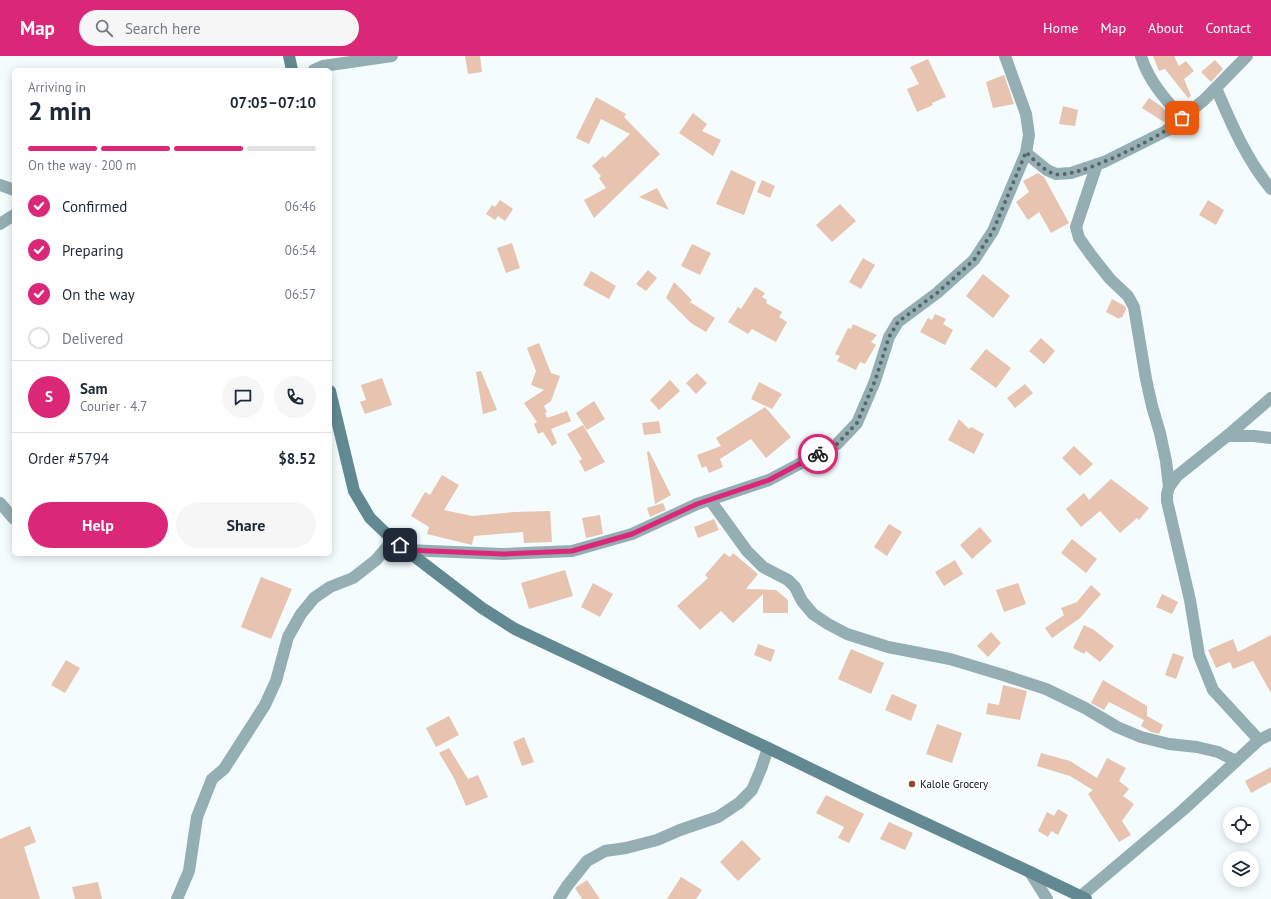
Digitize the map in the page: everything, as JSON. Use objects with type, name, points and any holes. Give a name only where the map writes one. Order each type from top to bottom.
[{"type":"street","points":[[289,56],[292,68]]},
{"type":"street","points":[[318,68],[323,66],[392,56]]},
{"type":"street","points":[[407,550],[503,554],[572,551],[632,534],[697,504],[769,480],[837,444],[857,423],[875,381],[889,337],[898,322],[937,293],[974,260],[993,231],[1026,152],[1029,135],[1026,114],[1005,56]]},
{"type":"street","points":[[1141,56],[1150,78],[1164,98],[1182,118]]},
{"type":"street","points":[[1026,152],[1047,170],[1056,174],[1071,173],[1104,162],[1166,131],[1204,100],[1247,56]]},
{"type":"street","points":[[1216,88],[1237,138],[1259,174],[1271,189]]},
{"type":"street","points":[[1097,164],[1076,227],[1079,238],[1091,255],[1110,279],[1128,296],[1134,307],[1146,379],[1160,433],[1170,487]]},
{"type":"street","points":[[0,185],[12,189]]},
{"type":"street","points":[[0,224],[12,216]]},
{"type":"street","points":[[1259,740],[1213,690],[1199,655],[1190,600],[1167,501],[1167,494],[1177,476],[1271,398]]},
{"type":"street","points":[[332,399],[354,491],[370,518],[393,540],[482,608],[515,629],[1084,898],[1259,740],[1271,734]]},
{"type":"street","points":[[1227,436],[1254,436],[1271,438]]},
{"type":"street","points":[[710,500],[747,551],[763,567],[788,580],[795,587],[802,601],[813,614],[847,634],[888,647],[950,659],[1010,677],[1046,689],[1085,708],[1117,727],[1141,737],[1169,744],[1197,747],[1218,752],[1236,761]]},
{"type":"street","points":[[0,503],[12,517]]},
{"type":"street","points":[[177,899],[188,871],[197,818],[212,779],[224,769],[265,705],[276,681],[288,637],[301,614],[314,598],[330,587],[354,578],[376,560],[393,540]]},
{"type":"street","points":[[559,899],[567,886],[587,861],[605,851],[626,848],[657,840],[680,830],[718,817],[740,803],[752,790],[768,748]]},
{"type":"street","points":[[1030,872],[1047,899]]},
{"type":"building","points":[[465,56],[480,56],[482,72],[468,74]]},
{"type":"building","points":[[1153,56],[1174,56],[1179,66],[1186,61],[1194,71],[1184,79],[1191,96],[1188,98],[1165,69],[1159,71]]},
{"type":"building","points":[[928,59],[946,97],[917,112],[907,89],[919,84],[910,67]]},
{"type":"building","points":[[1215,60],[1223,69],[1211,82],[1201,72]]},
{"type":"building","points":[[1004,75],[1014,104],[993,108],[986,82]]},
{"type":"building","points":[[596,97],[626,114],[624,117],[660,154],[594,218],[584,200],[606,188],[599,178],[601,176],[592,166],[603,156],[605,158],[630,134],[601,119],[589,144],[576,138]]},
{"type":"building","points":[[1149,98],[1161,106],[1169,115],[1164,122],[1142,108]]},
{"type":"building","points":[[1063,106],[1078,110],[1075,126],[1059,124]]},
{"type":"building","points":[[693,113],[707,124],[702,131],[721,140],[713,156],[679,133]]},
{"type":"building","points":[[731,170],[756,182],[744,215],[716,204]]},
{"type":"building","points":[[1038,173],[1044,177],[1069,223],[1051,233],[1039,212],[1028,220],[1016,202],[1029,192],[1023,181]]},
{"type":"building","points":[[762,180],[775,186],[770,198],[757,192]]},
{"type":"building","points":[[657,188],[669,210],[639,197]]},
{"type":"building","points":[[500,200],[513,209],[505,221],[498,216],[495,220],[486,214],[492,205],[495,207]]},
{"type":"building","points":[[1208,200],[1224,210],[1216,225],[1199,215]]},
{"type":"building","points":[[840,204],[856,221],[832,242],[816,225]]},
{"type":"building","points":[[512,243],[520,268],[506,273],[497,248]]},
{"type":"building","points":[[692,244],[711,253],[700,275],[681,266]]},
{"type":"building","points":[[863,258],[875,265],[861,289],[849,282]]},
{"type":"building","points":[[648,270],[657,278],[646,291],[636,284]]},
{"type":"building","points":[[591,271],[616,286],[609,299],[583,285]]},
{"type":"building","points":[[983,274],[1010,296],[993,318],[966,296]]},
{"type":"building","points":[[674,282],[692,300],[690,302],[715,318],[706,332],[691,323],[666,298]]},
{"type":"building","points":[[755,287],[765,293],[762,297],[767,300],[766,303],[782,312],[779,317],[787,322],[776,342],[752,329],[748,334],[728,322],[738,307],[741,309]]},
{"type":"building","points":[[1112,299],[1125,306],[1126,309],[1122,318],[1120,317],[1119,319],[1106,312]]},
{"type":"building","points":[[935,314],[946,319],[943,324],[953,330],[945,345],[920,332],[928,318],[932,320]]},
{"type":"building","points":[[853,324],[877,335],[871,342],[876,345],[865,364],[860,362],[856,370],[837,361],[840,356],[835,354],[848,328],[851,329]]},
{"type":"building","points":[[1041,338],[1055,351],[1044,364],[1029,351]]},
{"type":"building","points":[[539,343],[551,373],[560,376],[551,401],[544,406],[547,412],[545,413],[547,418],[567,411],[571,421],[551,429],[557,443],[552,446],[543,432],[538,434],[534,424],[537,422],[524,403],[544,390],[531,385],[536,371],[527,348]]},
{"type":"building","points":[[986,349],[1011,368],[996,388],[970,369]]},
{"type":"building","points":[[481,371],[497,410],[483,414],[476,372]]},
{"type":"building","points":[[697,373],[707,383],[696,394],[686,383]]},
{"type":"building","points":[[382,378],[392,405],[365,414],[360,402],[366,400],[361,385]]},
{"type":"building","points":[[670,380],[680,391],[659,410],[650,400]]},
{"type":"building","points":[[759,382],[782,394],[772,409],[751,399]]},
{"type":"building","points":[[1025,384],[1033,393],[1015,408],[1007,398]]},
{"type":"building","points":[[594,401],[605,419],[587,430],[576,413]]},
{"type":"building","points":[[765,407],[791,437],[766,458],[751,439],[720,459],[723,467],[709,473],[706,466],[702,468],[697,455],[721,446],[716,438]]},
{"type":"building","points":[[959,419],[969,429],[971,427],[984,434],[974,454],[948,440]]},
{"type":"building","points":[[659,421],[661,433],[644,435],[642,423]]},
{"type":"building","points":[[583,425],[605,462],[585,472],[579,461],[582,459],[567,434]]},
{"type":"building","points":[[1074,446],[1093,464],[1080,476],[1062,458]]},
{"type":"building","points":[[649,451],[671,495],[655,504],[647,452]]},
{"type":"building","points":[[442,475],[459,485],[444,510],[472,516],[514,512],[550,511],[552,542],[524,543],[523,532],[474,536],[472,545],[427,534],[429,527],[411,516],[425,492],[430,495]]},
{"type":"building","points":[[1111,479],[1149,508],[1139,520],[1137,518],[1120,533],[1100,511],[1081,527],[1066,509],[1084,493],[1089,500]]},
{"type":"building","points":[[663,503],[666,510],[650,517],[647,508]]},
{"type":"building","points":[[600,515],[603,534],[586,538],[582,518]]},
{"type":"building","points":[[714,519],[719,530],[698,538],[694,527]]},
{"type":"building","points":[[889,524],[902,532],[887,556],[874,547]]},
{"type":"building","points":[[980,527],[992,541],[972,559],[960,545]]},
{"type":"building","points":[[1072,539],[1097,559],[1086,573],[1061,553]]},
{"type":"building","points":[[724,553],[730,557],[733,553],[758,574],[746,589],[776,590],[788,600],[788,613],[763,613],[763,594],[733,623],[721,611],[700,630],[677,606],[708,578],[705,575]]},
{"type":"building","points":[[955,560],[963,574],[944,586],[935,572]]},
{"type":"building","points":[[565,570],[573,596],[529,609],[521,583]]},
{"type":"building","points":[[261,577],[292,589],[271,639],[241,627]]},
{"type":"building","points":[[593,583],[613,594],[600,617],[581,607]]},
{"type":"building","points":[[1018,583],[1026,604],[1004,612],[996,590]]},
{"type":"building","points":[[1091,585],[1101,594],[1080,618],[1052,638],[1045,628],[1064,615],[1061,608],[1077,602]]},
{"type":"building","points":[[1162,594],[1178,602],[1172,614],[1156,607]]},
{"type":"building","points":[[1084,625],[1094,630],[1114,646],[1100,662],[1086,651],[1084,654],[1073,648]]},
{"type":"building","points":[[991,632],[1001,643],[988,657],[977,646]]},
{"type":"building","points":[[1271,635],[1271,693],[1253,661],[1233,669],[1230,662],[1216,668],[1208,650],[1233,639],[1238,652]]},
{"type":"building","points":[[758,644],[775,650],[771,662],[754,655]]},
{"type":"building","points":[[851,649],[884,663],[871,694],[838,679]]},
{"type":"building","points":[[1173,653],[1184,657],[1176,679],[1165,675]]},
{"type":"building","points":[[66,660],[80,668],[65,693],[51,685]]},
{"type":"building","points":[[1103,680],[1147,706],[1147,716],[1163,725],[1159,734],[1151,732],[1141,726],[1144,720],[1109,702],[1104,710],[1091,703]]},
{"type":"building","points":[[1003,685],[1027,691],[1020,720],[986,714],[988,703],[999,705]]},
{"type":"building","points":[[892,694],[917,705],[911,721],[885,710]]},
{"type":"building","points":[[449,716],[459,735],[436,747],[426,728]]},
{"type":"building","points":[[937,724],[962,733],[952,763],[926,754]]},
{"type":"building","points":[[524,737],[534,762],[522,766],[513,742]]},
{"type":"building","points":[[449,748],[468,779],[478,775],[488,797],[466,806],[454,778],[439,753]]},
{"type":"building","points":[[1041,753],[1070,761],[1097,778],[1107,758],[1126,768],[1119,781],[1129,789],[1123,796],[1134,804],[1122,821],[1131,835],[1119,842],[1088,794],[1093,790],[1070,776],[1037,766]]},
{"type":"building","points":[[1271,767],[1271,782],[1251,793],[1245,781]]},
{"type":"building","points":[[826,795],[864,814],[849,843],[838,838],[844,827],[816,813]]},
{"type":"building","points":[[1058,809],[1068,815],[1058,835],[1051,831],[1048,837],[1038,831],[1047,812],[1054,816]]},
{"type":"building","points":[[889,822],[913,833],[905,850],[880,839]]},
{"type":"building","points":[[30,826],[36,842],[24,847],[40,899],[0,899],[0,839]]},
{"type":"building","points":[[742,840],[761,859],[738,881],[720,862]]},
{"type":"building","points":[[681,877],[702,890],[696,899],[667,899]]},
{"type":"building","points":[[587,880],[600,899],[582,899],[575,888]]},
{"type":"building","points":[[98,882],[102,899],[75,899],[72,887]]},
{"type":"way so far","points":[[818,454],[837,444],[857,423],[875,381],[889,337],[898,322],[937,293],[974,260],[993,231],[1026,152],[1047,170],[1056,174],[1071,173],[1104,162],[1166,131],[1182,118]]},
{"type":"place","name":"Kalole Grocery","points":[[912,784]]},
{"type":"route","points":[[400,545],[407,550],[503,554],[572,551],[632,534],[697,504],[769,480],[818,454]]}]
